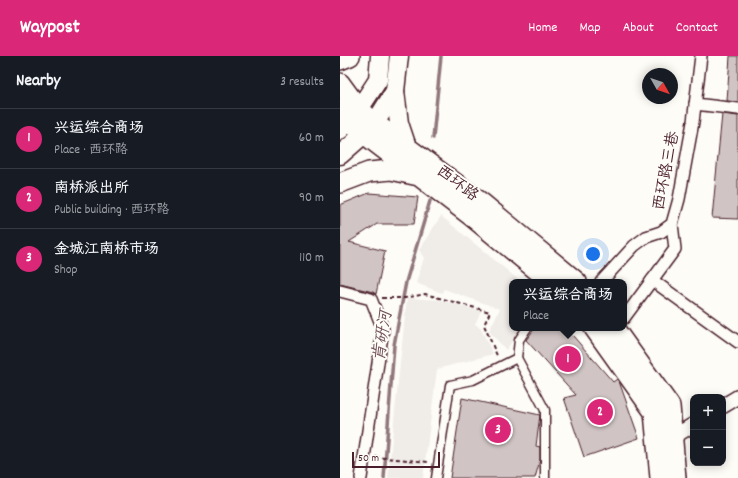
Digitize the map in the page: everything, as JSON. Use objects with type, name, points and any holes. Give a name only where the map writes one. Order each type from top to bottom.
[{"type":"highway","points":[[340,60],[350,56]]},
{"type":"highway","name":"西环路","points":[[340,83],[347,117],[407,147],[482,203],[573,279]]},
{"type":"highway","name":"西环路","points":[[370,129],[417,175],[471,216],[547,279]]},
{"type":"highway","points":[[340,183],[370,172],[391,170],[417,175]]},
{"type":"highway","points":[[596,331],[654,412],[660,478]]},
{"type":"highway","points":[[620,331],[670,406],[676,478]]},
{"type":"main road","points":[[347,117],[378,80],[380,56]]},
{"type":"main road","points":[[399,56],[395,91],[399,123],[407,147]]},
{"type":"main road","points":[[340,155],[370,129],[395,91]]},
{"type":"street","name":"西环路三巷","points":[[604,279],[634,246],[646,237],[661,232],[672,224],[679,199],[695,104],[701,56]]},
{"type":"street","points":[[695,104],[738,109]]},
{"type":"street","points":[[627,313],[675,249],[672,224]]},
{"type":"street","points":[[652,280],[738,342]]},
{"type":"street","points":[[340,291],[371,298],[383,329],[361,478]]},
{"type":"street","points":[[525,331],[519,340],[518,358],[544,410],[545,478]]},
{"type":"street","points":[[436,478],[450,385],[473,380],[518,358]]},
{"type":"street","points":[[726,404],[738,397]]},
{"type":"street","points":[[673,437],[690,427]]},
{"type":"path","points":[[395,298],[405,298],[425,294],[490,312],[484,325],[501,366]]},
{"type":"path","points":[[377,457],[438,463]]},
{"type":"shaded area","points":[[441,216],[517,279],[509,279],[509,331],[519,331],[506,350],[489,331],[500,309],[444,289],[442,293],[416,283],[424,258],[419,250]]},
{"type":"shaded area","points":[[407,298],[439,300],[481,311],[475,324],[481,329],[493,354],[437,369],[423,478],[388,478]]},
{"type":"building","points":[[730,56],[738,56],[738,102],[727,101]]},
{"type":"building","points":[[722,114],[738,116],[738,219],[712,218]]},
{"type":"building","points":[[369,193],[418,197],[414,224],[377,224],[349,242],[385,251],[376,294],[340,284],[340,205]]},
{"type":"building","points":[[533,331],[569,331],[613,382],[617,379],[639,438],[584,457],[564,398],[576,395],[526,340]]},
{"type":"building","points":[[462,398],[540,415],[536,446],[540,447],[540,460],[535,478],[450,478]]},
{"type":"waterway","name":"肯研河","points":[[433,138],[441,56]]},
{"type":"waterway","name":"肯研河","points":[[384,478],[394,345],[406,282],[430,201]]},
{"type":"place","name":"兴运综合商场","points":[[568,359]]},
{"type":"place","name":"南桥派出所","points":[[600,412]]},
{"type":"place","name":"金城江南桥市场","points":[[498,430]]}]
